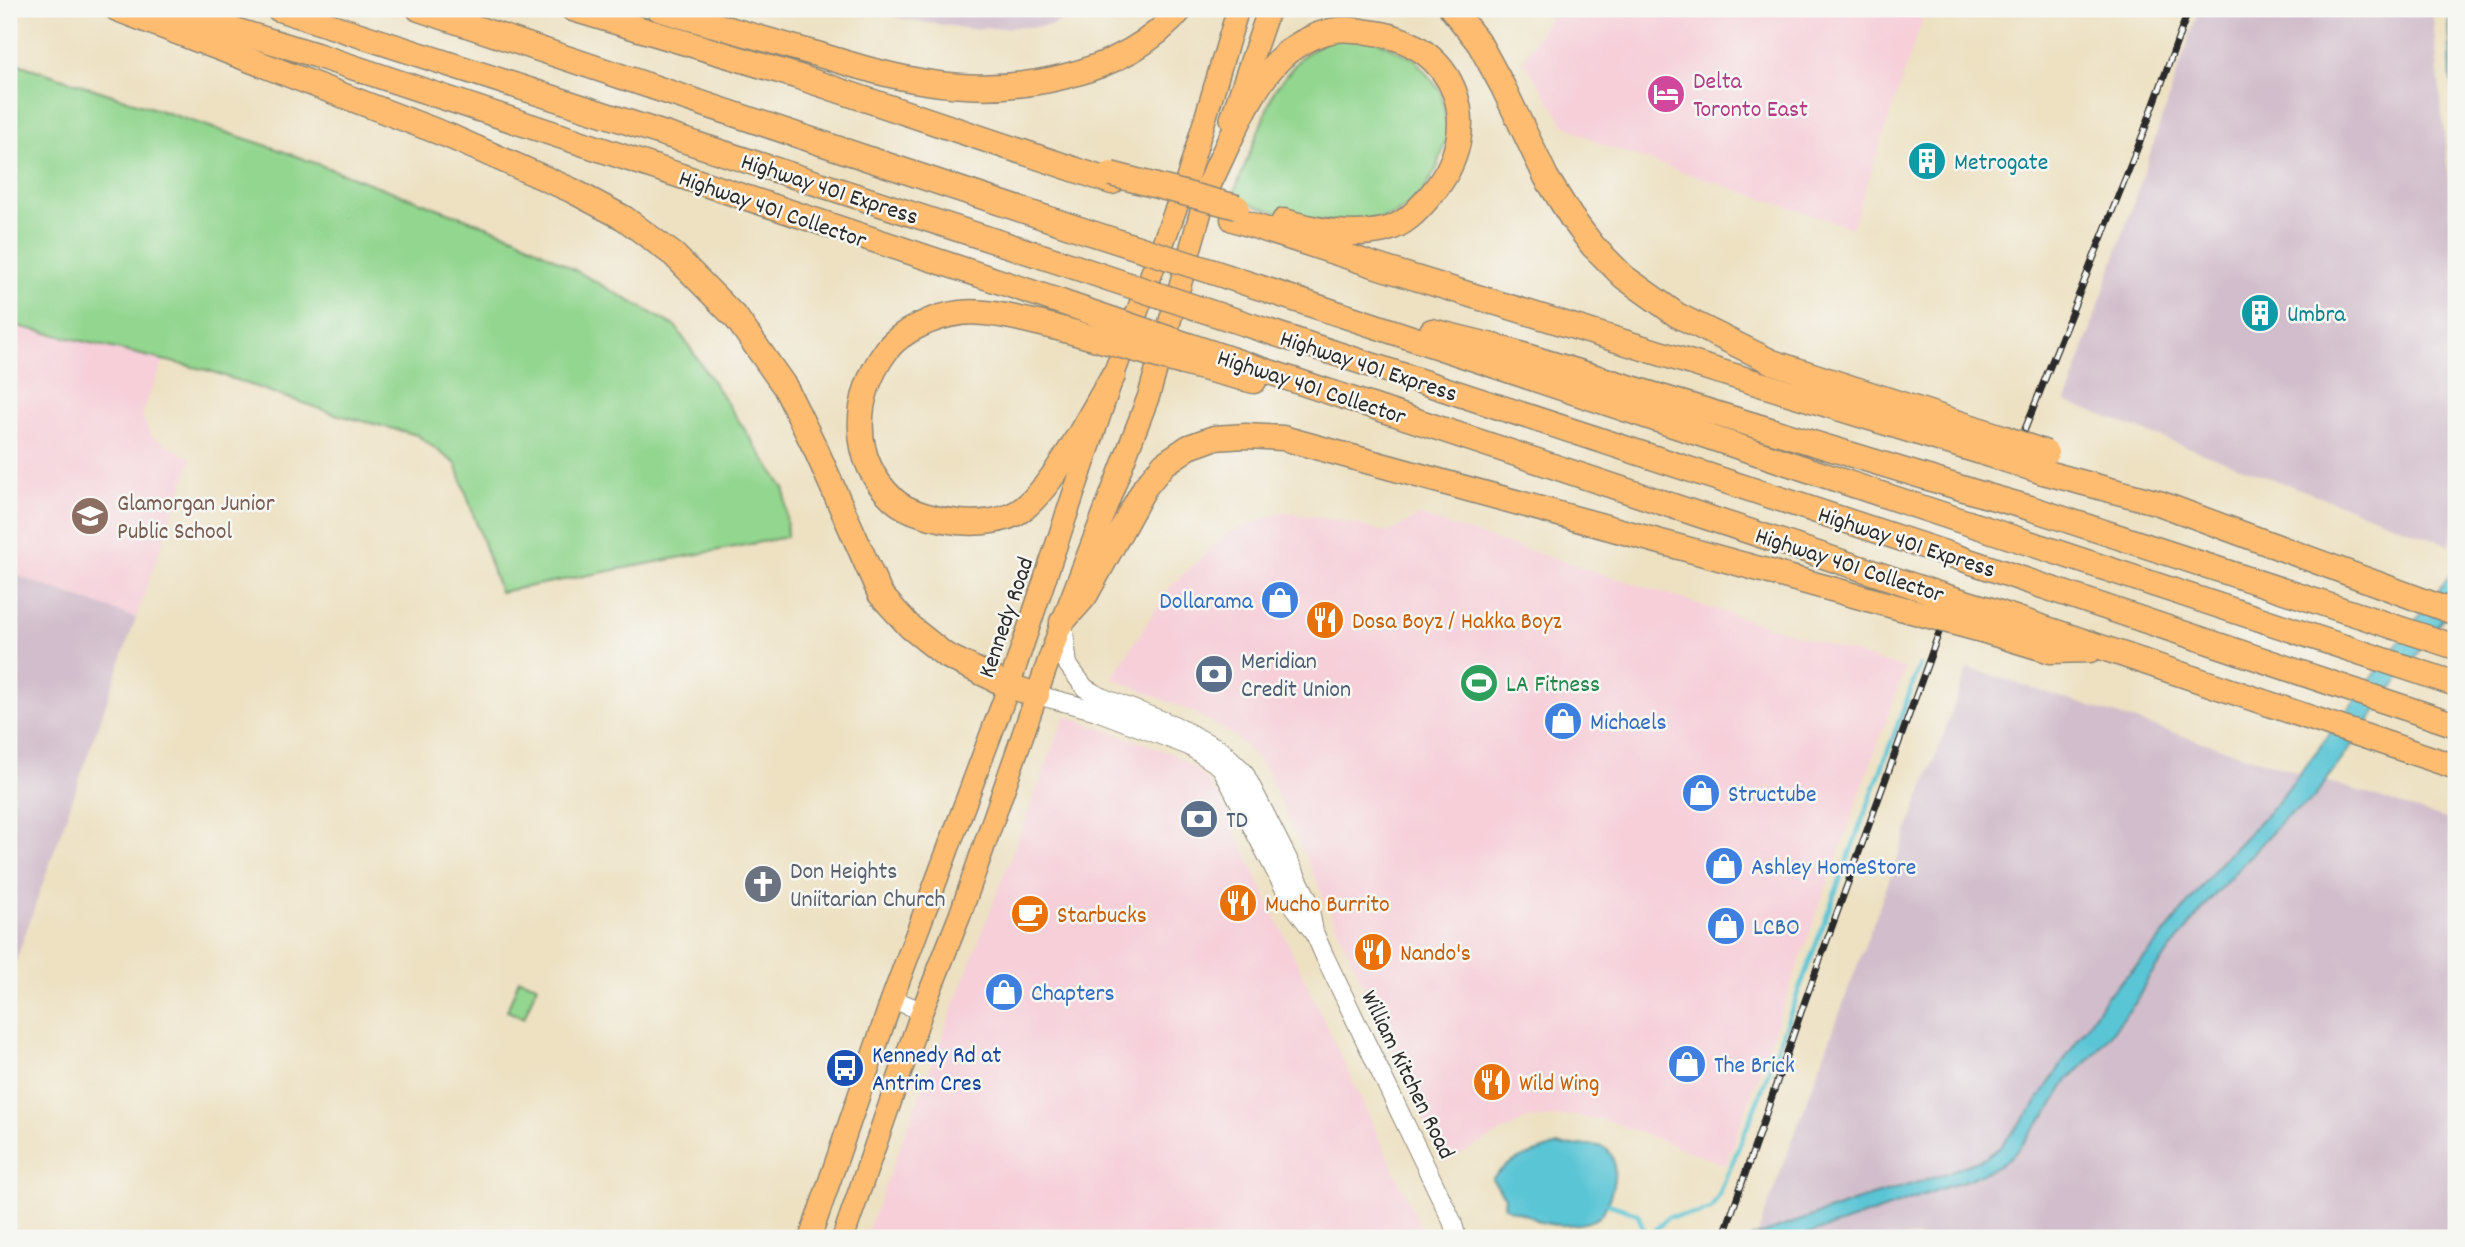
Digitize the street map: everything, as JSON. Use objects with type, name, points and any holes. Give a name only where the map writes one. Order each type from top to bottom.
[{"type":"highway","points":[[117,9],[449,136],[571,190],[624,218],[674,255],[737,319],[785,387],[817,450],[880,594],[910,627],[945,655],[1009,686],[1037,695]]},
{"type":"highway","name":"Highway 401 Collector","points":[[166,9],[316,55],[1061,303],[1186,354],[1323,390],[1937,606],[2106,649],[2456,767]]},
{"type":"highway","name":"Highway 401 Express","points":[[279,9],[1957,557],[2456,725]]},
{"type":"highway","name":"Highway 401 Express","points":[[419,9],[2456,684]]},
{"type":"highway","points":[[573,9],[796,76],[1112,178],[1235,213],[1298,226],[1347,232],[1384,230],[1411,218],[1442,183],[1456,156],[1461,133],[1460,106],[1446,75],[1425,54],[1405,41],[1380,33],[1332,30],[1286,54],[1272,67],[1256,90],[1207,188]]},
{"type":"highway","points":[[659,9],[873,71],[928,82],[985,86],[1040,82],[1096,68],[1136,49],[1166,27],[1181,9]]},
{"type":"highway","points":[[1452,9],[1479,43],[1546,177],[1571,217],[1593,246],[1624,277],[1677,315],[1772,362],[1998,447]]},
{"type":"highway","points":[[1235,213],[1396,273],[2044,462],[2456,613]]},
{"type":"highway","points":[[1248,284],[1493,346],[2030,508],[2456,647]]},
{"type":"highway","points":[[1113,376],[1048,481],[1023,509],[999,519],[975,523],[936,520],[895,501],[874,475],[863,448],[859,428],[866,389],[887,349],[920,324],[962,312],[1003,316],[1186,354]]},
{"type":"highway","points":[[1062,622],[1085,596],[1133,507],[1164,464],[1189,447],[1214,438],[1246,436],[1283,439],[1937,606]]},
{"type":"main road","name":"Kennedy Road","points":[[810,1238],[892,999],[1009,686],[1113,376],[1187,179],[1238,9]]},
{"type":"main road","points":[[843,1238],[1062,622],[1149,395],[1207,188],[1269,9]]},
{"type":"street","name":"William Kitchen Road","points":[[1062,622],[1068,665],[1085,688],[1101,698],[1174,725],[1221,750],[1244,772],[1308,899],[1314,932]]},
{"type":"street","name":"William Kitchen Road","points":[[1037,695],[1094,710],[1189,746],[1221,767],[1293,905],[1314,932],[1457,1238]]},
{"type":"street","points":[[892,999],[922,1011]]},
{"type":"shaded area","points":[[871,9],[1089,9],[1049,26],[970,29],[903,19]]},
{"type":"shaded area","points":[[1554,9],[1926,9],[1852,228],[1602,145],[1565,125],[1523,60]]},
{"type":"shaded area","points":[[2199,9],[2432,9],[2456,260],[2456,512],[2450,545],[2066,402]]},
{"type":"shaded area","name":"Glamorgan Junior Public School","points":[[9,324],[164,360],[142,414],[150,435],[192,459],[136,618],[9,573]]},
{"type":"shaded area","points":[[1283,512],[1343,521],[1388,533],[1419,516],[1905,669],[1726,1165],[1612,1122],[1573,1116],[1527,1119],[1443,1163],[1266,769],[1234,736],[1195,713],[1112,678],[1170,587],[1228,533]]},
{"type":"shaded area","points":[[9,573],[136,618],[9,980]]},
{"type":"shaded area","points":[[1968,668],[2456,822],[2456,1238],[1756,1238]]},
{"type":"shaded area","points":[[1065,716],[1171,753],[1198,770],[1219,796],[1426,1238],[865,1238]]},
{"type":"green space","points":[[1334,36],[1372,38],[1415,59],[1441,92],[1448,134],[1437,168],[1420,197],[1394,215],[1353,224],[1299,219],[1232,198],[1275,89],[1301,57]]},
{"type":"green space","points":[[9,61],[274,148],[516,237],[676,327],[785,490],[787,537],[500,592],[456,464],[417,435],[335,414],[210,371],[9,324]]},
{"type":"green space","points":[[519,979],[537,985],[524,1018],[507,1011]]},
{"type":"water","points":[[2449,9],[2456,9],[2456,129],[2454,87],[2451,79]]},
{"type":"water","points":[[2456,567],[2456,600],[2314,798],[2284,819],[2210,900],[2149,977],[2136,1002],[2092,1057],[2068,1080],[2050,1109],[2014,1154],[1999,1166],[1969,1179],[1843,1223],[1795,1238],[1750,1238],[1859,1200],[1936,1177],[1985,1158],[2000,1147],[2030,1112],[2107,996],[2148,954],[2222,861],[2279,801]]},
{"type":"water","points":[[1558,1145],[1595,1145],[1611,1154],[1614,1173],[1610,1195],[1602,1213],[1592,1221],[1571,1225],[1550,1224],[1504,1206],[1505,1197],[1492,1179],[1498,1172],[1531,1154]]},
{"type":"waterway","points":[[1648,1238],[1668,1217],[1697,1214],[1711,1209],[1719,1195],[1758,1100],[1920,665]]},
{"type":"waterway","points":[[1608,1204],[1638,1214],[1643,1229],[1641,1238]]},
{"type":"railway","points":[[2015,454],[2143,134],[2189,9]]},
{"type":"railway","points":[[1723,1238],[1806,998],[1941,627]]},
{"type":"place","name":"Delta Toronto East","points":[[1666,94]]},
{"type":"place","name":"Metrogate","points":[[1927,161]]},
{"type":"place","name":"Umbra","points":[[2260,313]]},
{"type":"place","name":"Glamorgan Junior Public School","points":[[90,516]]},
{"type":"place","name":"Dollarama","points":[[1280,600]]},
{"type":"place","name":"Dosa Boyz / Hakka Boyz","points":[[1325,620]]},
{"type":"place","name":"Meridian Credit Union","points":[[1214,674]]},
{"type":"place","name":"LA Fitness","points":[[1479,683]]},
{"type":"place","name":"Michaels","points":[[1563,721]]},
{"type":"place","name":"Structube","points":[[1701,793]]},
{"type":"place","name":"TD","points":[[1199,819]]},
{"type":"place","name":"Ashley HomeStore","points":[[1724,866]]},
{"type":"place","name":"Don Heights Uniitarian Church","points":[[763,884]]},
{"type":"place","name":"Mucho Burrito","points":[[1238,903]]},
{"type":"place","name":"Starbucks","points":[[1030,914]]},
{"type":"place","name":"LCBO","points":[[1726,926]]},
{"type":"place","name":"Nando's","points":[[1373,952]]},
{"type":"place","name":"Chapters","points":[[1004,992]]},
{"type":"place","name":"The Brick","points":[[1687,1064]]},
{"type":"place","name":"Kennedy Rd at Antrim Cres","points":[[845,1068]]},
{"type":"place","name":"Wild Wing","points":[[1492,1082]]}]
